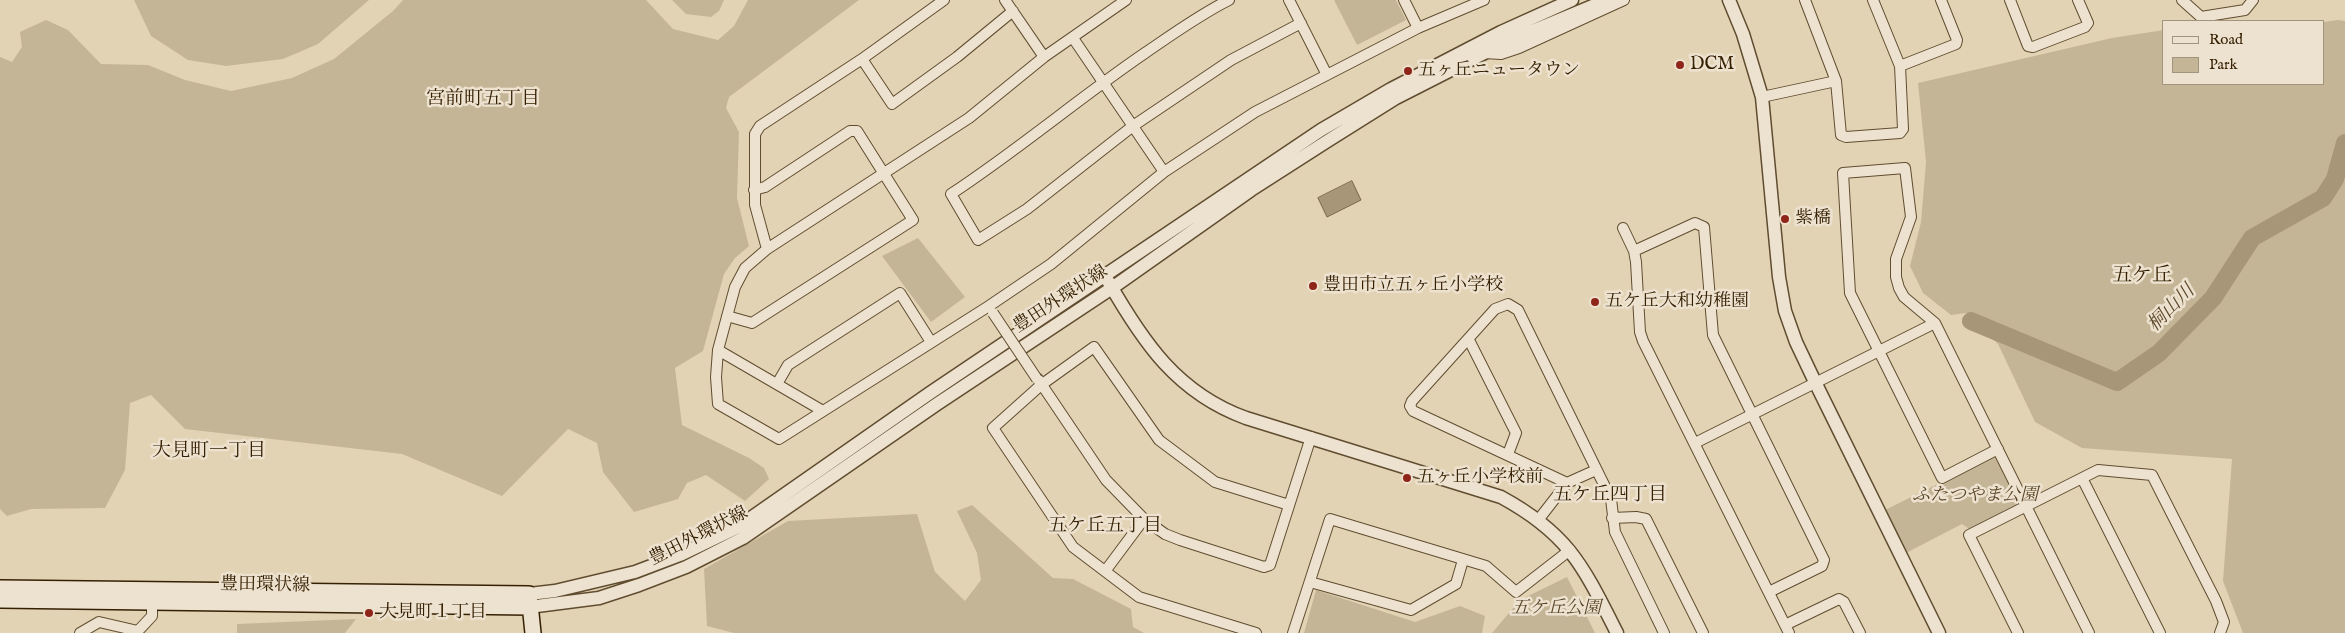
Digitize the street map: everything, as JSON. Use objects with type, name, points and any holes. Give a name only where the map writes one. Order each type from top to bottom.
[{"type":"main road","name":"豊田環状線","points":[[0,588],[152,596]]},
{"type":"main road","name":"豊田環状線","points":[[0,600],[152,596],[529,600]]},
{"type":"main road","points":[[529,600],[533,633]]},
{"type":"street","points":[[767,249],[754,205],[755,134],[760,126],[862,59],[944,0]]},
{"type":"street","points":[[1005,0],[1044,57]]},
{"type":"street","points":[[1126,0],[1044,57],[969,118],[767,249],[745,268],[735,287],[718,350],[716,378],[718,404],[779,439],[931,342],[991,310],[1164,172],[1256,112],[1418,28],[1484,0]]},
{"type":"street","points":[[1229,0],[1203,12],[1103,82],[995,165],[951,194],[978,240],[1027,209],[1133,126],[1231,60],[1301,23]]},
{"type":"street","points":[[1289,0],[1327,75]]},
{"type":"street","points":[[1404,0],[1418,28]]},
{"type":"street","name":"豊田外環状線","points":[[529,600],[555,591],[634,572],[680,555],[738,527],[1298,146],[1375,98],[1501,32],[1572,0]]},
{"type":"street","name":"豊田外環状線","points":[[529,600],[599,598],[686,567],[742,538],[937,404],[1112,288],[1251,190],[1396,98],[1484,53],[1607,0]]},
{"type":"street","points":[[1484,53],[1501,54],[1519,48],[1624,0]]},
{"type":"street","points":[[1729,0],[1743,34],[1762,97],[1779,277],[1785,311],[1796,342],[1815,382],[1939,633]]},
{"type":"street","points":[[1805,0],[1836,81],[1841,135],[1846,137],[1900,133],[1903,129],[1900,66],[1873,0]]},
{"type":"street","points":[[1900,66],[1956,44],[1958,40],[1941,0]]},
{"type":"street","points":[[2010,0],[2028,46],[2033,47],[2085,27],[2088,23],[2078,0]]},
{"type":"street","points":[[2182,0],[2201,17],[2244,10],[2253,0]]},
{"type":"street","points":[[862,59],[892,104],[958,57],[1013,12]]},
{"type":"street","points":[[1073,38],[1164,172]]},
{"type":"street","points":[[1762,97],[1836,81]]},
{"type":"street","points":[[727,316],[752,323],[913,220],[857,131],[850,131],[765,187],[754,190]]},
{"type":"street","points":[[1998,449],[1942,478],[1850,293],[1843,173],[1905,168],[1910,217],[1896,259],[1896,277],[1904,297],[1935,323],[2027,506],[2090,633]]},
{"type":"street","points":[[1634,251],[1695,223],[1704,227],[1711,329],[1824,560],[1822,566],[1769,592]]},
{"type":"street","points":[[1623,228],[1634,251],[1640,332],[1787,629],[1839,599],[1844,602],[1860,633]]},
{"type":"street","points":[[1105,276],[1158,358],[1196,394],[1231,413],[1500,497],[1539,519],[1570,550],[1589,577],[1617,633]]},
{"type":"street","points":[[777,384],[788,365],[900,293],[931,342]]},
{"type":"street","points":[[1567,482],[1413,411],[1410,406],[1412,401],[1495,309],[1508,304],[1518,310],[1611,499],[1616,537],[1664,633]]},
{"type":"street","points":[[991,310],[1106,480],[1144,518],[1165,534],[1180,540],[1264,567],[1270,565],[1310,437]]},
{"type":"street","points":[[1694,443],[1935,323]]},
{"type":"street","points":[[1469,340],[1516,433],[1508,454]]},
{"type":"street","points":[[1256,633],[1139,597],[1106,570],[1073,547],[993,430],[994,426],[1039,382],[1091,347],[1097,348],[1159,440],[1215,482],[1290,505]]},
{"type":"street","points":[[718,350],[823,411]]},
{"type":"street","points":[[1539,519],[1567,482],[1596,470]]},
{"type":"street","points":[[2018,633],[1969,535],[2098,470],[2152,475],[2216,601],[2224,622],[2220,633]]},
{"type":"street","points":[[2082,478],[2160,633]]},
{"type":"street","points":[[1612,518],[1636,517],[1647,521],[1703,633]]},
{"type":"street","points":[[1106,570],[1144,518]]},
{"type":"street","points":[[1293,633],[1330,519],[1486,566],[1516,592],[1570,550]]},
{"type":"street","points":[[1310,582],[1411,610],[1456,584],[1463,560]]},
{"type":"street","points":[[80,633],[100,622],[138,631],[152,616],[152,596]]},
{"type":"green space","points":[[134,0],[369,0],[318,44],[283,59],[226,66],[188,60],[151,36]]},
{"type":"green space","points":[[403,0],[646,0],[673,29],[718,40],[734,26],[748,0],[859,0],[729,97],[726,108],[739,132],[737,198],[749,246],[735,258],[724,274],[703,351],[675,368],[682,425],[749,458],[764,468],[769,479],[745,501],[706,475],[687,483],[678,499],[634,512],[603,472],[597,443],[568,429],[502,496],[402,454],[185,429],[151,395],[130,403],[125,470],[105,508],[31,509],[7,516],[0,509],[0,57],[12,62],[22,47],[20,32],[46,20],[68,30],[101,64],[148,65],[185,80],[231,91],[292,78],[334,59],[393,11]]},
{"type":"green space","points":[[672,0],[724,0],[719,11],[711,17],[686,14]]},
{"type":"green space","points":[[1334,0],[1396,0],[1406,20],[1357,45]]},
{"type":"green space","points":[[2345,21],[2345,633],[2243,633],[2223,581],[2232,459],[2082,448],[2035,422],[1998,344],[1966,313],[1951,315],[1923,293],[1910,266],[1921,222],[1926,162],[1918,83],[2112,38],[2162,30],[2162,85],[2325,85],[2325,22]]},
{"type":"green space","points":[[918,238],[965,297],[931,322],[882,256]]},
{"type":"green space","name":"ふたつやま公園","points":[[1996,455],[2021,504],[1971,530],[1962,524],[1906,553],[1885,510]]},
{"type":"green space","points":[[972,505],[1053,578],[1073,579],[1131,609],[1133,627],[1144,633],[734,633],[707,626],[704,569],[788,521],[917,514],[935,572],[965,601],[981,580],[977,553],[957,511]]},
{"type":"green space","name":"五ケ丘公園","points":[[1567,577],[1595,633],[1492,633],[1520,600]]},
{"type":"green space","points":[[1316,590],[1415,622],[1460,606],[1485,616],[1482,633],[1304,633]]},
{"type":"green space","points":[[356,619],[345,633],[237,633],[237,624]]},
{"type":"shaded area","points":[[1352,181],[1361,200],[1327,217],[1318,198]]},
{"type":"waterway","name":"桐山川","points":[[1971,321],[2117,382],[2159,353],[2213,298],[2252,238],[2323,198],[2335,179],[2345,143]]},
{"type":"place","name":"DCM","points":[[1680,65]]},
{"type":"place","name":"五ヶ丘ニュータウン","points":[[1408,71]]},
{"type":"place","name":"紫橋","points":[[1785,219]]},
{"type":"place","name":"豊田市立五ヶ丘小学校","points":[[1313,286]]},
{"type":"place","name":"五ケ丘大和幼稚園","points":[[1595,302]]},
{"type":"place","name":"五ヶ丘小学校前","points":[[1407,478]]},
{"type":"place","name":"大見町１丁目","points":[[369,613]]},
{"type":"district","name":"宮前町五丁目","points":[[483,100]]},
{"type":"district","name":"五ケ丘","points":[[2142,277]]},
{"type":"district","name":"大見町一丁目","points":[[209,452]]},
{"type":"district","name":"五ケ丘四丁目","points":[[1610,496]]},
{"type":"district","name":"五ケ丘五丁目","points":[[1105,527]]}]
